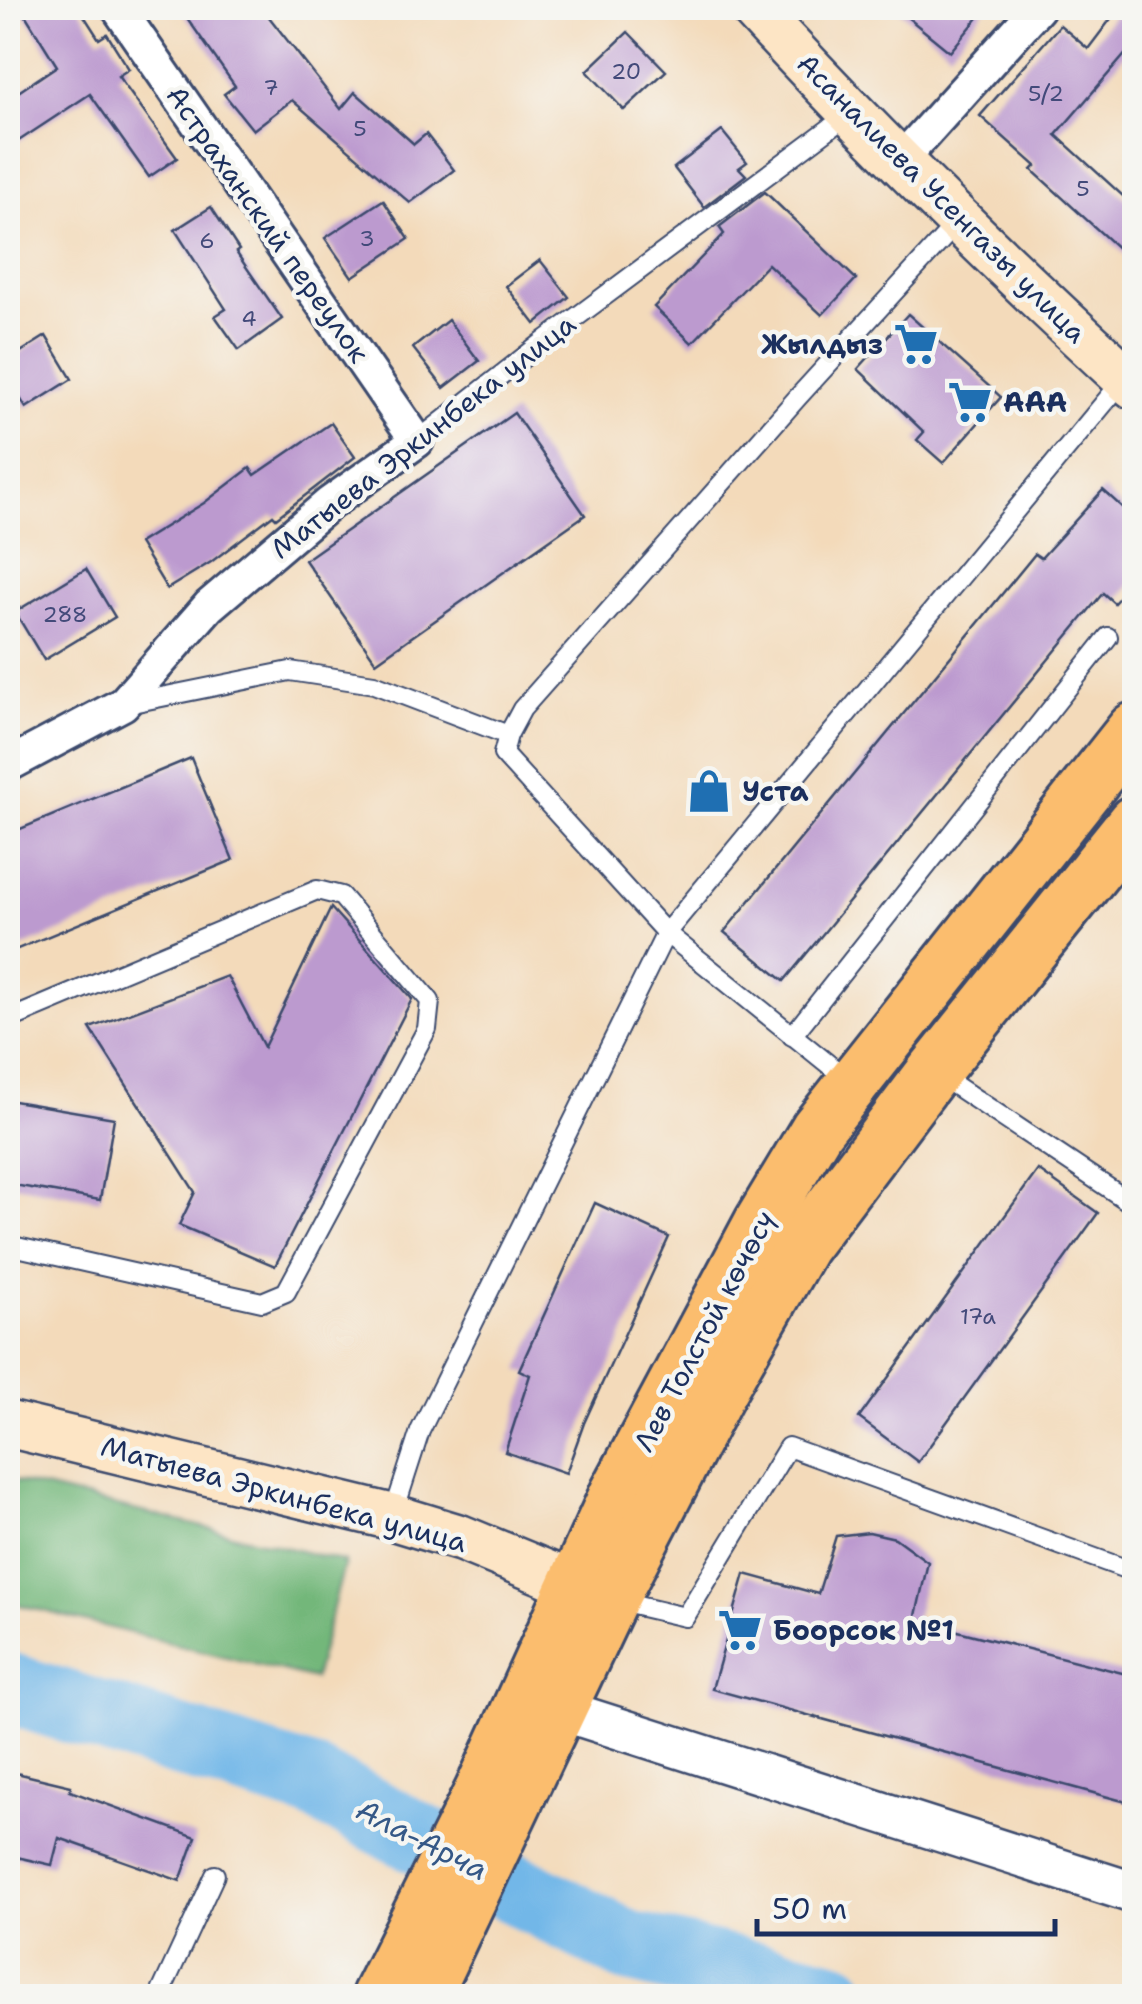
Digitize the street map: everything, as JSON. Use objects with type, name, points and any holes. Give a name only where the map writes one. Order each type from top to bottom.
[{"type":"main road","name":"Асаналиева Усенгазы улица","points":[[753,8],[958,222],[1130,382]]},
{"type":"main road","name":"Лев Толстой көчөсү","points":[[593,1592],[616,1494],[752,1239],[817,1129],[1134,729]]},
{"type":"main road","name":"Лев Толстой көчөсү","points":[[399,1983],[499,1797],[593,1592],[720,1388],[802,1246],[934,1071],[1134,822]]},
{"type":"main road","name":"Матыева Эркинбека улица","points":[[8,1424],[392,1517],[460,1538],[593,1592]]},
{"type":"main road","name":"Лев Толстой көчөсү","points":[[399,1983],[448,1944],[499,1797]]},
{"type":"street","name":"Астраханский переулок","points":[[118,8],[417,441]]},
{"type":"street","points":[[900,161],[1038,8]]},
{"type":"street","name":"Матыева Эркинбека улица","points":[[8,765],[123,704],[209,606],[330,503],[417,441]]},
{"type":"street","points":[[541,1704],[1134,1893]]},
{"type":"lane","name":"Матыева Эркинбека улица","points":[[417,441],[850,113]]},
{"type":"lane","points":[[852,1082],[666,933],[502,754],[522,709],[798,396],[958,222]]},
{"type":"lane","points":[[392,1517],[420,1431],[666,933],[1130,382]]},
{"type":"lane","points":[[792,1036],[1108,636]]},
{"type":"lane","points":[[123,704],[290,671],[374,684],[508,735]]},
{"type":"lane","points":[[8,1020],[317,890],[341,896],[430,1001],[428,1029],[286,1292],[262,1302],[8,1244]]},
{"type":"lane","points":[[934,1071],[1134,1205]]},
{"type":"lane","points":[[593,1592],[685,1617],[788,1447],[1134,1572]]},
{"type":"lane","points":[[158,1996],[216,1874]]},
{"type":"green space","points":[[8,1479],[345,1562],[314,1679],[8,1602]]},
{"type":"building","points":[[21,8],[79,8],[99,39],[107,34],[129,69],[118,76],[177,158],[149,177],[90,94],[8,148],[8,99],[57,66]]},
{"type":"building","points":[[180,8],[262,8],[341,109],[355,92],[414,144],[426,134],[454,170],[410,203],[292,100],[253,130],[224,94],[235,86]]},
{"type":"building","points":[[896,8],[986,8],[950,52]]},
{"type":"building","points":[[1119,8],[1134,8],[1134,44],[1056,135],[1134,206],[1134,263],[1032,170],[1036,166],[980,116],[1060,25],[1088,49]]},
{"type":"building","points":[[628,32],[666,71],[624,110],[587,71]]},
{"type":"building","points":[[722,131],[747,162],[739,168],[746,175],[704,207],[674,168]]},
{"type":"building","points":[[765,192],[856,279],[822,315],[768,264],[692,343],[654,307],[724,234],[719,227]]},
{"type":"building","points":[[383,200],[409,239],[352,277],[325,238]]},
{"type":"building","points":[[211,207],[282,319],[239,350],[215,316],[226,309],[175,230]]},
{"type":"building","points":[[540,260],[569,297],[535,324],[506,286]]},
{"type":"building","points":[[908,314],[1001,397],[943,463],[917,440],[924,432],[858,369]]},
{"type":"building","points":[[448,320],[479,361],[444,388],[413,348]]},
{"type":"building","points":[[46,336],[72,379],[26,408],[8,378],[8,360]]},
{"type":"building","points":[[514,413],[585,515],[376,662],[305,560]]},
{"type":"building","points":[[331,423],[355,457],[276,518],[273,515],[211,562],[167,589],[139,543],[204,503],[250,468],[255,475]]},
{"type":"building","points":[[1103,490],[1134,518],[1134,581],[1114,603],[1103,593],[784,981],[724,932],[1035,554],[1041,558]]},
{"type":"building","points":[[86,569],[115,617],[44,660],[15,612]]},
{"type":"building","points":[[191,758],[233,860],[8,953],[8,834]]},
{"type":"building","points":[[331,908],[412,999],[275,1266],[179,1225],[195,1192],[90,1028],[227,976],[264,1047]]},
{"type":"building","points":[[8,1100],[114,1118],[100,1200],[8,1184]]},
{"type":"building","points":[[1038,1170],[1098,1213],[918,1462],[859,1418]]},
{"type":"building","points":[[595,1203],[669,1237],[584,1423],[566,1473],[505,1452],[530,1375],[519,1370]]},
{"type":"building","points":[[869,1532],[895,1538],[928,1562],[915,1620],[1134,1676],[1134,1804],[712,1689],[745,1574],[818,1594],[836,1536]]},
{"type":"building","points":[[8,1771],[71,1786],[70,1791],[196,1837],[180,1881],[59,1838],[52,1865],[8,1855]]},
{"type":"waterway","name":"Ала-Арча","points":[[8,1688],[312,1783],[628,1947],[833,1996]]},
{"type":"place","name":"Жылдыз","points":[[916,344]]},
{"type":"place","name":"AAA","points":[[970,402]]},
{"type":"place","name":"Уста","points":[[709,791]]},
{"type":"place","name":"Боорсок №1","points":[[740,1630]]}]
